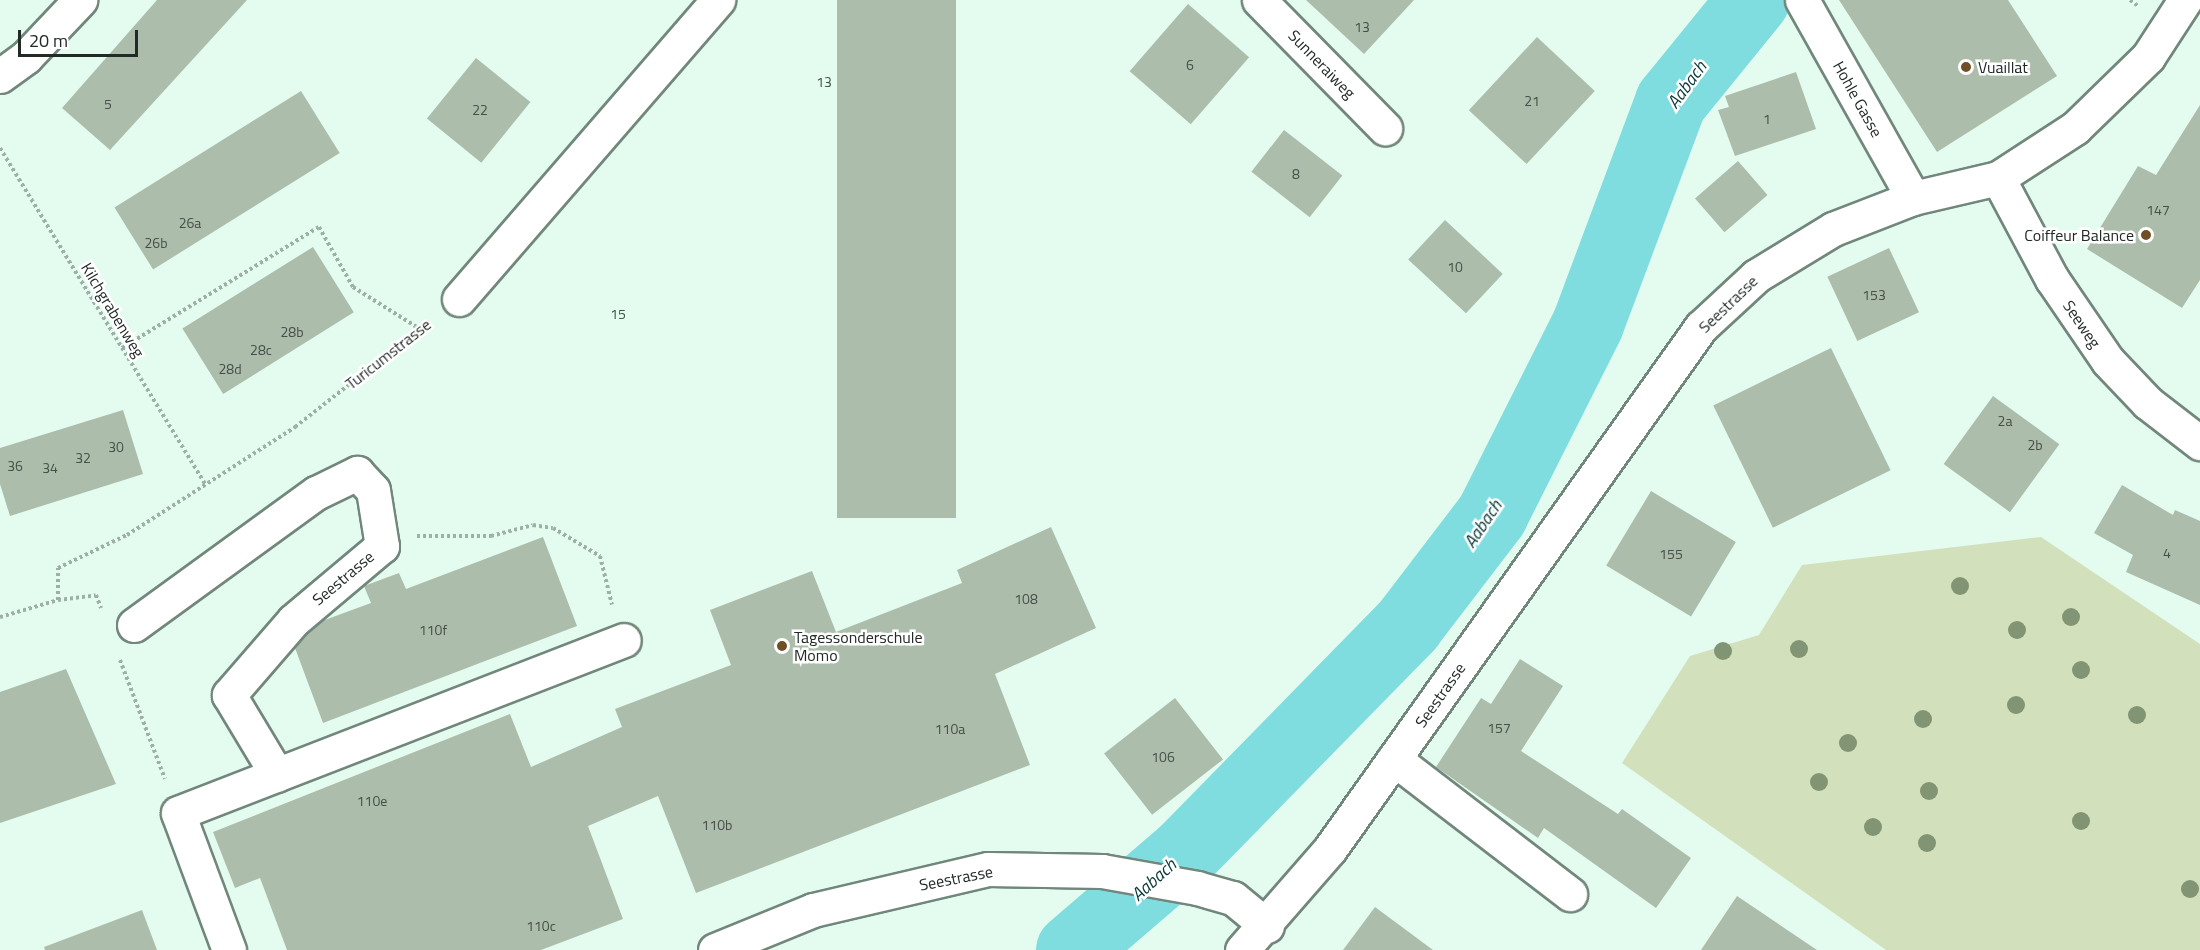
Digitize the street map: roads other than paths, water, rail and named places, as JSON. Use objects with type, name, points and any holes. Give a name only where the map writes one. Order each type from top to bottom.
[{"type":"street","points":[[0,76],[26,57],[80,0]]},
{"type":"street","points":[[459,299],[718,0]]},
{"type":"street","name":"Sunneraiweg","points":[[1259,0],[1385,128]]},
{"type":"street","name":"Seestrasse","points":[[1242,950],[1267,926],[1394,759],[1701,327],[1756,276],[1833,228],[1913,198],[1998,177],[2075,128],[2148,57],[2185,0]]},
{"type":"street","name":"Hohle Gasse","points":[[1805,4],[1913,198]]},
{"type":"street","name":"Seeweg","points":[[1998,177],[2052,279],[2108,361],[2148,403],[2200,443]]},
{"type":"street","name":"Seestrasse","points":[[118,630],[316,493],[357,472],[373,490],[382,546],[293,621],[229,695],[277,775]]},
{"type":"street","points":[[229,950],[178,813],[624,640]]},
{"type":"street","points":[[1394,759],[1570,894]]},
{"type":"street","name":"Seestrasse","points":[[715,950],[813,910],[988,869],[1102,871],[1197,888],[1233,898],[1267,926]]},
{"type":"waterway","name":"Aabach","points":[[1072,950],[1186,852],[1408,625],[1492,515],[1588,324],[1671,102],[1754,0]]},
{"type":"waterway","points":[[1746,10],[1772,0]]},
{"type":"place","name":"Vuaillat","points":[[1966,67]]},
{"type":"place","name":"Coiffeur Balance","points":[[2146,235]]},
{"type":"place","name":"Tagessonderschule Momo","points":[[782,646]]}]
